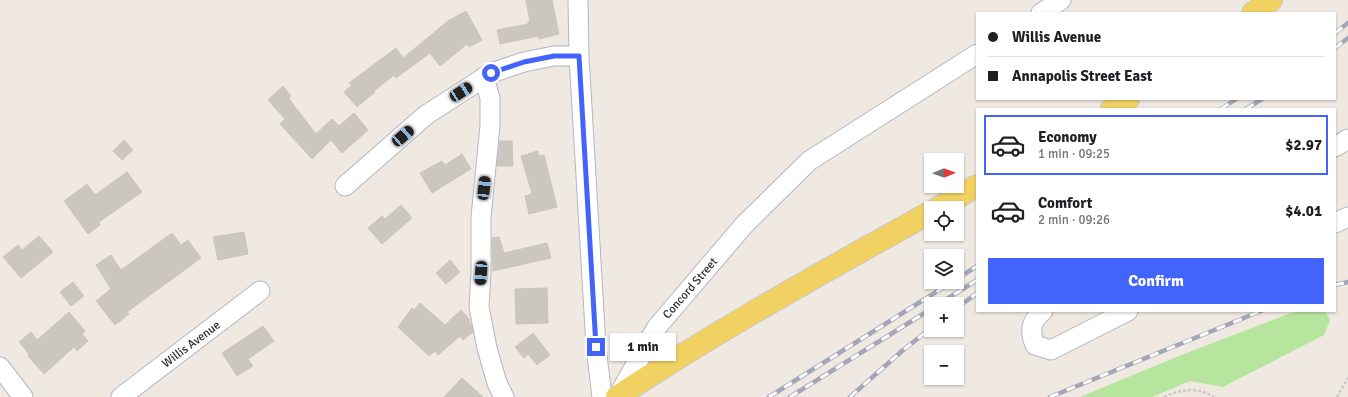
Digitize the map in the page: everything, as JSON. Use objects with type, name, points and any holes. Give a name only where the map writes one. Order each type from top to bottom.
[{"type":"main road","points":[[1255,12],[1271,0]]},
{"type":"main road","points":[[1114,108],[1126,100]]},
{"type":"main road","points":[[950,201],[976,187]]},
{"type":"main road","points":[[612,397],[705,341],[924,216]]},
{"type":"street","points":[[578,0],[579,56],[596,347],[612,397]]},
{"type":"street","points":[[1043,12],[1061,0]]},
{"type":"street","name":"Concord Street","points":[[612,397],[657,327],[744,225],[809,161],[976,55]]},
{"type":"street","points":[[345,186],[426,116],[484,77],[505,68],[531,60],[554,56],[579,56]]},
{"type":"street","points":[[484,77],[490,98],[490,126],[482,216],[479,307],[487,348],[495,376],[504,397]]},
{"type":"street","points":[[1336,145],[1348,139]]},
{"type":"street","points":[[1336,223],[1348,217]]},
{"type":"street","name":"Willis Avenue","points":[[121,397],[260,291]]},
{"type":"street","points":[[1042,312],[1032,324],[1031,334],[1035,345],[1051,350],[1062,346],[1126,312]]},
{"type":"street","points":[[0,367],[23,397]]},
{"type":"path","points":[[1337,397],[1348,378]]},
{"type":"path","points":[[1164,397],[1190,389],[1205,391],[1214,397]]},
{"type":"green space","points":[[1296,312],[1326,312],[1330,320],[1324,335],[1223,387],[1190,381],[1152,397],[1080,397],[1184,354]]},
{"type":"building","points":[[526,0],[552,0],[559,34],[539,39],[538,36],[500,44],[497,30],[528,24],[528,22],[530,22]]},
{"type":"building","points":[[466,11],[482,40],[469,47],[467,44],[440,66],[430,53],[396,78],[394,75],[357,107],[344,92],[352,85],[349,83],[396,48],[403,58],[448,21]]},
{"type":"building","points":[[283,86],[291,96],[289,99],[316,134],[332,119],[339,126],[354,113],[368,130],[342,153],[331,140],[312,159],[280,124],[285,119],[268,100]]},
{"type":"building","points":[[124,140],[133,150],[122,160],[113,151]]},
{"type":"building","points":[[500,141],[512,141],[513,166],[497,166]]},
{"type":"building","points":[[538,151],[539,156],[544,155],[557,207],[529,214],[525,196],[532,194],[521,156]]},
{"type":"building","points":[[462,154],[471,169],[432,193],[420,173],[442,161],[445,165]]},
{"type":"building","points":[[127,172],[142,192],[99,222],[100,225],[88,234],[64,201],[87,184],[95,195]]},
{"type":"building","points":[[401,205],[412,218],[382,244],[368,228],[382,216],[385,219]]},
{"type":"building","points":[[244,232],[248,254],[218,260],[213,237]]},
{"type":"building","points":[[172,233],[181,245],[188,240],[201,258],[127,312],[129,314],[115,325],[96,301],[111,289],[96,265],[111,255],[121,270]]},
{"type":"building","points":[[39,236],[53,252],[21,278],[3,257],[18,245],[22,250]]},
{"type":"building","points":[[499,237],[504,253],[547,243],[551,258],[493,271],[492,238]]},
{"type":"building","points":[[450,260],[460,272],[446,284],[436,273]]},
{"type":"building","points":[[73,282],[84,296],[71,306],[60,292]]},
{"type":"building","points":[[547,288],[548,323],[516,324],[515,289]]},
{"type":"building","points":[[420,303],[445,325],[461,310],[470,320],[469,322],[473,332],[463,340],[460,336],[438,355],[435,351],[429,356],[398,327],[412,308],[414,310]]},
{"type":"building","points":[[69,312],[85,331],[82,334],[88,341],[77,351],[74,347],[44,374],[28,356],[29,354],[19,342],[31,332],[37,340]]},
{"type":"building","points":[[263,326],[274,341],[248,359],[253,366],[237,376],[222,353]]},
{"type":"building","points":[[533,333],[550,355],[537,365],[528,354],[524,358],[515,347]]},
{"type":"building","points":[[462,378],[483,397],[444,397]]},
{"type":"railway","points":[[1336,32],[1348,23]]},
{"type":"railway","points":[[1336,47],[1348,38]]},
{"type":"railway","points":[[1222,108],[1234,100]]},
{"type":"railway","points":[[1248,108],[1260,100]]},
{"type":"railway","points":[[964,274],[976,267]]},
{"type":"railway","points":[[950,297],[976,281]]},
{"type":"railway","points":[[1336,285],[1348,282]]},
{"type":"railway","points":[[769,397],[941,289]]},
{"type":"railway","points":[[964,303],[976,294]]},
{"type":"railway","points":[[1050,397],[1259,312]]},
{"type":"railway","points":[[790,397],[924,313]]},
{"type":"railway","points":[[850,397],[924,334]]},
{"type":"route","points":[[491,73],[524,62],[554,56],[579,56],[596,347]]}]
